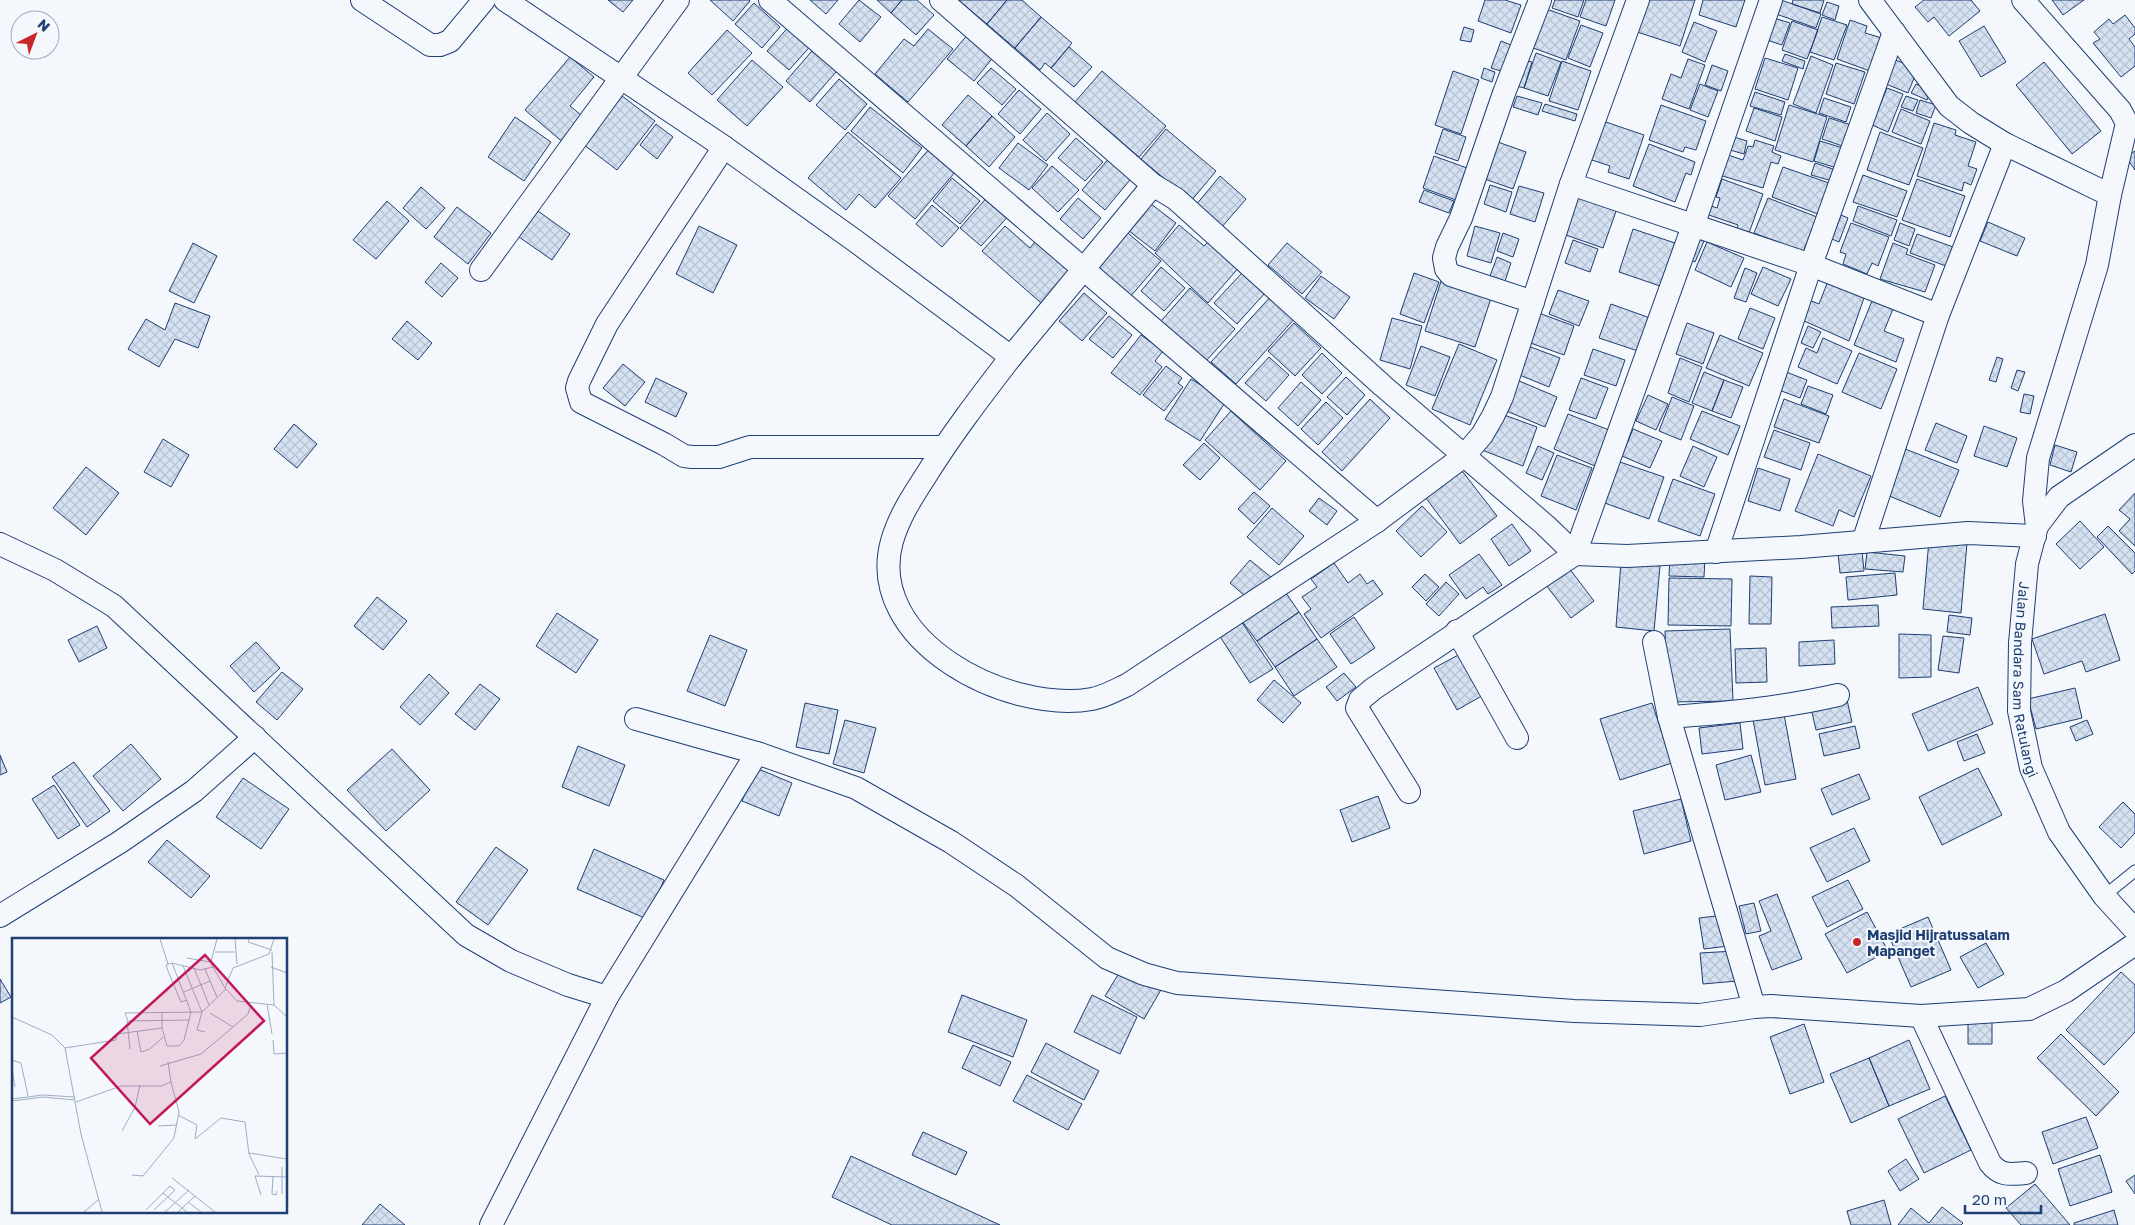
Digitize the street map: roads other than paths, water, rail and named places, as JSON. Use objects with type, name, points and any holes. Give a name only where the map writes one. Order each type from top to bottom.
[{"type":"street","points":[[362,0],[430,45],[440,45],[450,41],[484,0]]},
{"type":"street","points":[[505,0],[724,146],[1011,357]]},
{"type":"street","points":[[481,270],[678,0]]},
{"type":"street","points":[[770,0],[1084,267],[1377,521]]},
{"type":"street","points":[[942,0],[1154,185],[1176,199],[1383,386],[1545,525],[1575,554]]},
{"type":"street","points":[[1533,302],[1451,275],[1446,269],[1444,258],[1540,0]]},
{"type":"street","points":[[1154,185],[1011,357],[944,447],[904,510],[892,540],[889,557],[890,584],[896,602],[906,621],[925,642],[962,671],[984,682],[1028,696],[1059,701],[1093,699],[1127,685],[1377,521],[1464,456],[1482,435],[1496,410],[1571,184],[1638,0]]},
{"type":"street","points":[[1575,554],[1693,226],[1771,0]]},
{"type":"street","points":[[1870,0],[1949,106],[1971,123],[2005,144],[2110,195]]},
{"type":"street","points":[[1409,792],[1357,708],[1360,700],[1457,631],[1575,554],[1627,556],[1716,552],[1968,533],[2036,530],[2034,501],[2038,458],[2097,266],[2110,195],[2131,122],[2023,0]]},
{"type":"street","points":[[1716,552],[1812,265],[1894,32]]},
{"type":"street","points":[[1863,542],[1938,315],[2005,144]]},
{"type":"street","points":[[724,146],[607,324],[579,381],[577,388],[581,402],[684,456],[692,457],[719,457],[750,447],[944,447]]},
{"type":"street","points":[[1571,184],[1812,265],[1938,315]]},
{"type":"street","name":"Jalan Bandara Sam Ratulangi","points":[[2135,445],[2059,497],[2036,530],[2028,564],[2020,644],[2020,711],[2031,768],[2060,832],[2104,896],[2135,930]]},
{"type":"street","points":[[0,544],[55,570],[114,606],[466,935],[510,962],[568,985],[607,997]]},
{"type":"street","points":[[1457,631],[1517,738]]},
{"type":"street","points":[[1654,642],[1668,717],[1754,1006]]},
{"type":"street","points":[[1668,717],[1747,711],[1801,704],[1838,695]]},
{"type":"street","points":[[636,719],[757,753],[856,788],[951,842],[1017,886],[1107,958],[1144,974],[1177,983],[1574,1011],[1700,1014],[1754,1006],[1772,1006],[1921,1016],[2029,1009],[2066,991],[2135,944]]},
{"type":"street","points":[[0,916],[120,842],[194,791],[255,737]]},
{"type":"street","points":[[491,1225],[607,997],[757,753]]},
{"type":"street","points":[[1921,1016],[1990,1164],[2004,1175],[2026,1173]]},
{"type":"lane","points":[[2104,896],[2135,871]]},
{"type":"place","name":"Masjid Hijratussalam Mapanget","points":[[1857,942]]}]
